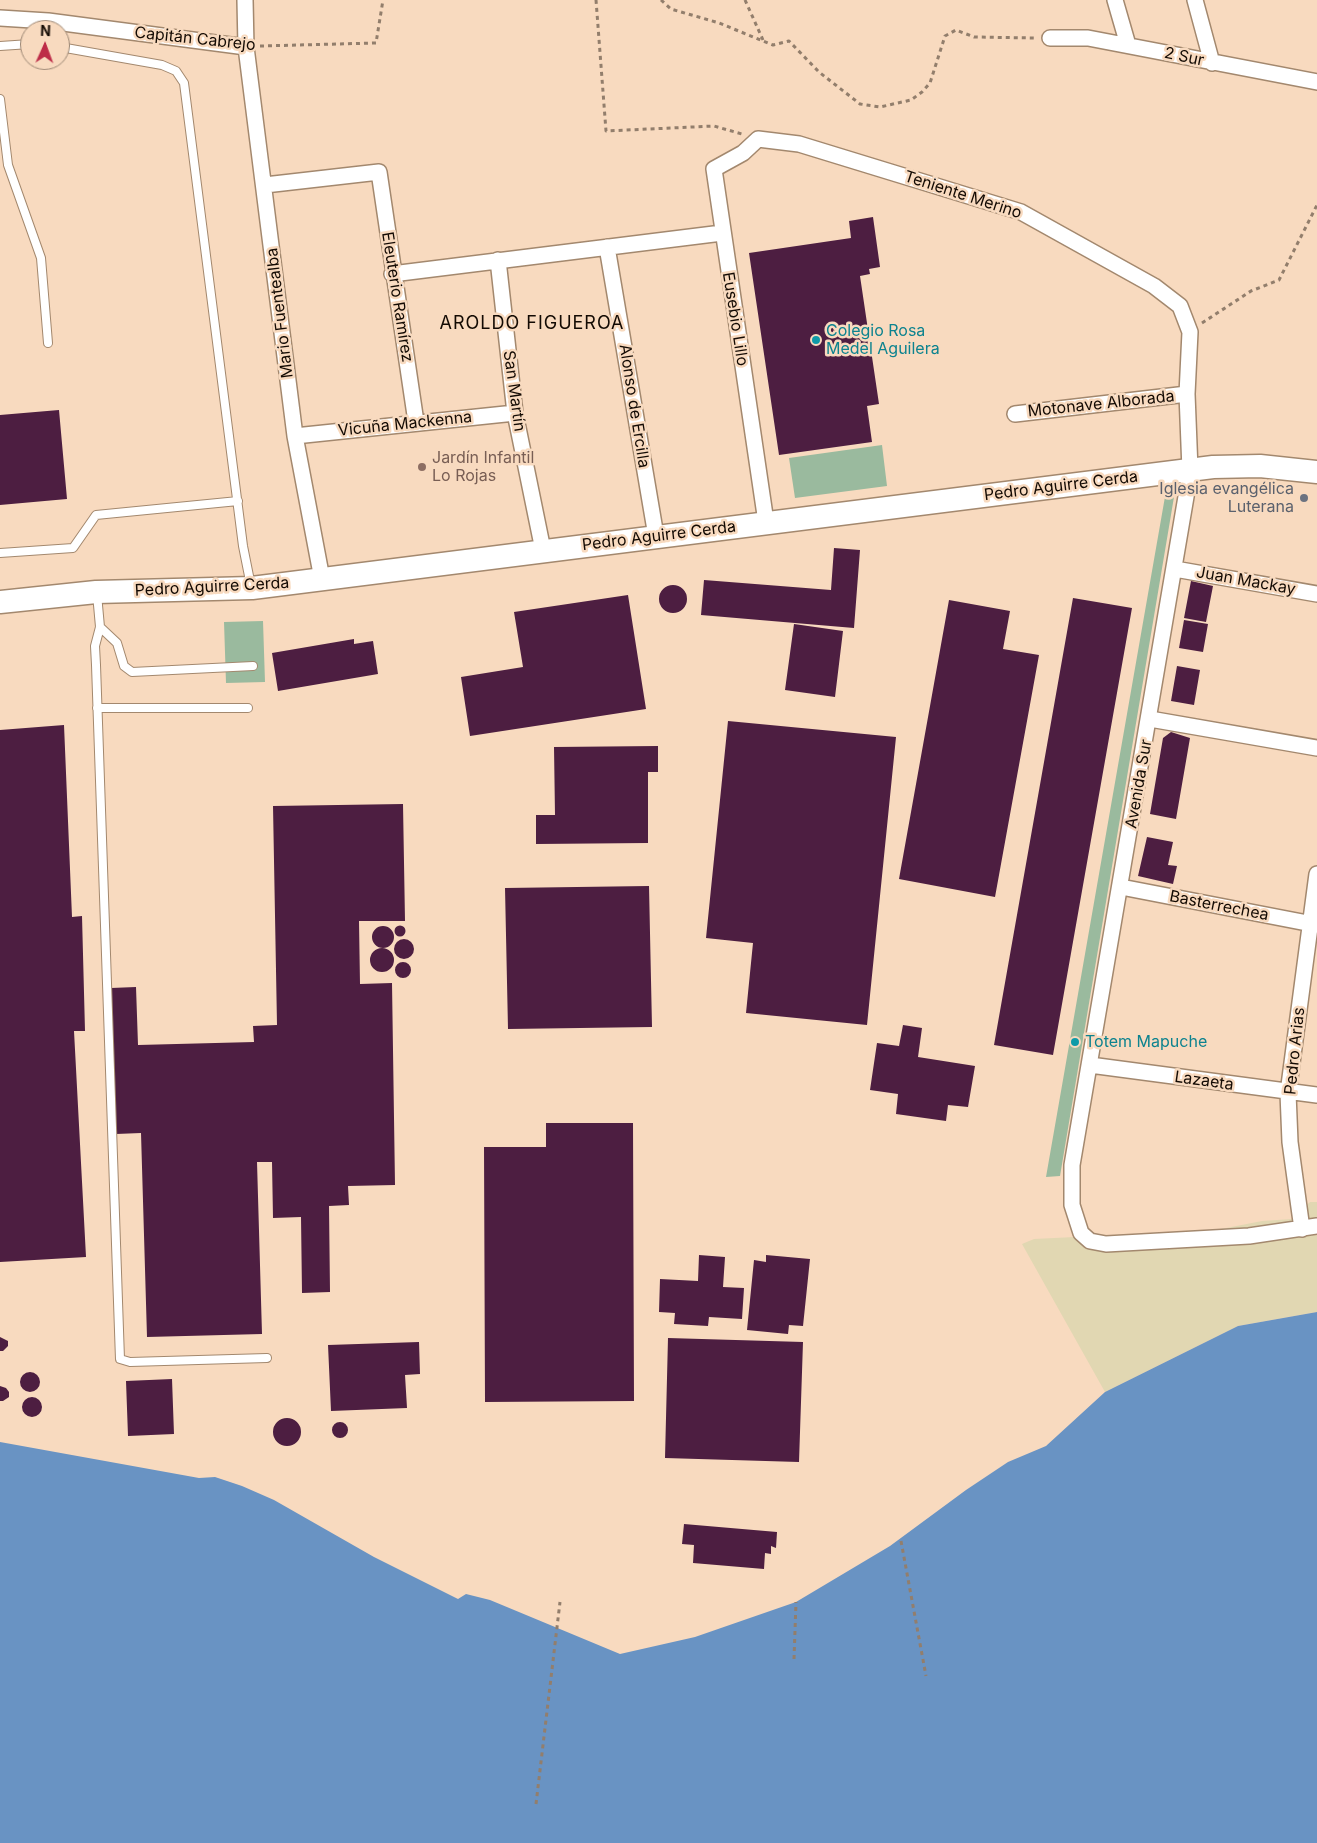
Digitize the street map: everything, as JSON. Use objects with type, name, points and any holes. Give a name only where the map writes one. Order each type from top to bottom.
[{"type":"street","name":"Mario Fuentealba","points":[[245,0],[246,47],[265,185],[295,436],[322,579]]},
{"type":"street","points":[[1115,0],[1128,45]]},
{"type":"street","points":[[1195,0],[1212,63]]},
{"type":"street","name":"Capitán Cabrejo","points":[[0,18],[48,21],[246,47]]},
{"type":"street","name":"2 Sur","points":[[1050,38],[1088,38],[1317,82]]},
{"type":"street","name":"Eusebio Lillo","points":[[758,139],[743,153],[714,169],[766,522]]},
{"type":"street","name":"Teniente Merino","points":[[758,139],[799,144],[1021,212],[1154,286],[1180,306],[1190,332]]},
{"type":"street","name":"Eleuterio Ramírez","points":[[265,185],[379,172],[392,274],[416,422]]},
{"type":"street","points":[[392,274],[722,233]]},
{"type":"street","name":"Alonso de Ercilla","points":[[607,247],[656,536]]},
{"type":"street","name":"San Martín","points":[[498,260],[516,413],[543,550]]},
{"type":"street","name":"Avenida Sur","points":[[1190,332],[1187,394],[1190,470],[1150,719],[1071,1177],[1072,1205],[1081,1233],[1090,1241],[1106,1244],[1250,1236],[1310,1227]]},
{"type":"street","name":"Motonave Alborada","points":[[1015,414],[1187,394]]},
{"type":"street","name":"Vicuña Mackenna","points":[[295,436],[516,413]]},
{"type":"street","name":"Pedro Aguirre Cerda","points":[[0,602],[96,592],[252,588],[766,522],[1240,465],[1317,472]]},
{"type":"street","name":"Juan Mackay","points":[[1175,569],[1317,594]]},
{"type":"street","points":[[1150,719],[1317,748]]},
{"type":"street","name":"Pedro Arias","points":[[1310,1227],[1290,1142],[1288,1093],[1314,924],[1317,874]]},
{"type":"street","name":"Basterrechea","points":[[1121,887],[1314,924]]},
{"type":"street","name":"Lazaeta","points":[[1090,1065],[1317,1096]]},
{"type":"lane","points":[[0,46],[20,45]]},
{"type":"lane","points":[[70,49],[162,65],[176,71],[184,83],[238,501],[252,588]]},
{"type":"lane","points":[[0,99],[8,165],[41,258],[48,343]]},
{"type":"lane","points":[[0,553],[73,548],[96,515],[238,501]]},
{"type":"lane","points":[[96,592],[100,627],[95,646],[120,1359],[130,1362],[267,1358]]},
{"type":"lane","points":[[100,627],[117,643],[124,666],[132,672],[253,666]]},
{"type":"lane","points":[[97,708],[248,708]]},
{"type":"path","name":"Capitán Cabrejo","points":[[246,47],[376,43],[383,0]]},
{"type":"path","points":[[596,0],[606,132],[714,126],[758,139]]},
{"type":"path","points":[[661,0],[672,9],[719,23],[773,45],[789,42],[819,72],[860,104],[880,107],[911,100],[922,92],[930,83],[945,36],[956,30],[974,36],[1050,38]]},
{"type":"path","points":[[745,0],[756,18],[764,41]]},
{"type":"path","points":[[1190,332],[1251,291],[1279,280],[1317,204]]},
{"type":"path","points":[[901,1541],[926,1676]]},
{"type":"path","points":[[536,1804],[560,1602]]},
{"type":"path","points":[[794,1659],[796,1602]]},
{"type":"green space","points":[[882,445],[887,486],[795,498],[789,458]]},
{"type":"green space","points":[[1166,491],[1175,491],[1060,1176],[1046,1177]]},
{"type":"green space","points":[[263,621],[265,682],[226,683],[224,622]]},
{"type":"sand","points":[[1310,1202],[1317,1202],[1317,1312],[1238,1326],[1105,1392],[1022,1244],[1034,1239],[1216,1230],[1262,1221],[1292,1219]]},
{"type":"water","points":[[1317,1312],[1317,1843],[0,1843],[0,1442],[199,1478],[215,1477],[242,1486],[274,1500],[374,1557],[458,1599],[466,1594],[490,1600],[620,1654],[695,1637],[796,1602],[890,1546],[966,1490],[1008,1462],[1046,1446],[1105,1392],[1238,1326]]},
{"type":"building","name":"Colegio Rosa Medel Aguilera","points":[[873,217],[880,267],[869,269],[870,274],[860,276],[879,404],[867,406],[872,442],[779,455],[749,253],[851,238],[849,221]]},
{"type":"building","points":[[59,410],[67,499],[0,505],[0,415]]},
{"type":"building","points":[[834,548],[860,550],[854,628],[701,615],[704,580],[831,590]]},
{"type":"building","points":[[1191,581],[1213,586],[1206,622],[1184,618]]},
{"type":"building","points":[[673,585],[683,589],[687,599],[683,609],[673,613],[663,609],[659,599],[663,589]]},
{"type":"building","points":[[628,595],[646,709],[470,736],[461,677],[523,667],[514,612]]},
{"type":"building","points":[[1073,598],[1132,608],[1053,1055],[994,1045]]},
{"type":"building","points":[[949,600],[1010,611],[1003,649],[1039,655],[995,897],[899,879]]},
{"type":"building","points":[[1184,620],[1208,624],[1203,652],[1179,648]]},
{"type":"building","points":[[794,624],[843,631],[835,697],[785,690]]},
{"type":"building","points":[[354,639],[354,644],[373,641],[378,674],[278,691],[272,653]]},
{"type":"building","points":[[1177,666],[1200,670],[1194,705],[1171,701]]},
{"type":"building","points":[[728,721],[896,737],[867,1025],[746,1013],[753,943],[706,938]]},
{"type":"building","points":[[64,725],[72,917],[82,916],[85,1031],[74,1031],[86,1257],[0,1262],[0,730]]},
{"type":"building","points":[[1171,732],[1190,738],[1176,819],[1150,814],[1163,738]]},
{"type":"building","points":[[658,746],[658,772],[648,772],[648,843],[536,844],[536,815],[555,815],[554,747]]},
{"type":"building","points":[[403,804],[405,921],[359,921],[360,984],[392,983],[395,1185],[348,1186],[349,1205],[329,1206],[330,1292],[302,1293],[301,1217],[273,1218],[272,1162],[257,1162],[262,1334],[147,1337],[141,1133],[116,1134],[111,988],[136,987],[138,1045],[254,1042],[253,1026],[277,1025],[273,806]]},
{"type":"building","points":[[1147,837],[1173,842],[1168,865],[1177,866],[1173,884],[1138,876]]},
{"type":"building","points":[[649,886],[652,1027],[508,1029],[505,888]]},
{"type":"building","points":[[400,925],[406,931],[400,937],[394,931]]},
{"type":"building","points":[[383,926],[393,933],[394,937],[387,947],[383,948],[373,941],[372,937],[379,927]]},
{"type":"building","points":[[404,939],[411,942],[414,949],[411,956],[404,959],[397,956],[394,949],[397,942]]},
{"type":"building","points":[[382,948],[391,951],[394,960],[391,969],[382,972],[373,969],[370,960],[373,951]]},
{"type":"building","points":[[400,962],[406,962],[411,967],[409,976],[400,978],[395,973],[395,967]]},
{"type":"building","points":[[903,1025],[922,1028],[918,1057],[975,1066],[968,1107],[948,1105],[946,1121],[896,1114],[898,1094],[870,1090],[877,1043],[899,1046]]},
{"type":"building","points":[[546,1123],[633,1123],[634,1401],[485,1402],[484,1147],[546,1147]]},
{"type":"building","points":[[699,1255],[725,1257],[723,1287],[744,1288],[742,1319],[709,1317],[708,1326],[674,1324],[675,1313],[659,1312],[660,1279],[698,1281]]},
{"type":"building","points":[[766,1255],[810,1259],[803,1326],[789,1325],[788,1334],[747,1330],[754,1260],[766,1262]]},
{"type":"building","points":[[0,1337],[8,1341],[8,1346],[3,1351],[0,1351]]},
{"type":"building","points":[[668,1338],[803,1342],[799,1462],[665,1458]]},
{"type":"building","points":[[419,1342],[420,1374],[405,1375],[407,1408],[331,1411],[328,1345]]},
{"type":"building","points":[[30,1372],[37,1375],[40,1382],[37,1389],[30,1392],[23,1389],[20,1382],[23,1375]]},
{"type":"building","points":[[172,1379],[174,1434],[128,1436],[126,1381]]},
{"type":"building","points":[[0,1386],[6,1388],[9,1392],[9,1397],[3,1401],[0,1401]]},
{"type":"building","points":[[28,1397],[36,1397],[42,1403],[42,1411],[36,1417],[28,1417],[22,1411],[22,1403]]},
{"type":"building","points":[[287,1418],[297,1422],[301,1432],[297,1442],[287,1446],[277,1442],[273,1432],[277,1422]]},
{"type":"building","points":[[340,1422],[346,1424],[348,1430],[346,1436],[340,1438],[334,1436],[332,1430],[334,1424]]},
{"type":"building","points":[[684,1524],[777,1532],[776,1548],[771,1546],[771,1554],[765,1553],[764,1569],[693,1563],[694,1545],[682,1544]]},
{"type":"place","name":"Colegio Rosa Medel Aguilera","points":[[816,340]]},
{"type":"place","name":"Jardín Infantil Lo Rojas","points":[[422,467]]},
{"type":"place","name":"Iglesia evangélica Luterana","points":[[1304,498]]},
{"type":"place","name":"Totem Mapuche","points":[[1075,1042]]},
{"type":"district","name":"AROLDO FIGUEROA","points":[[532,324]]}]
